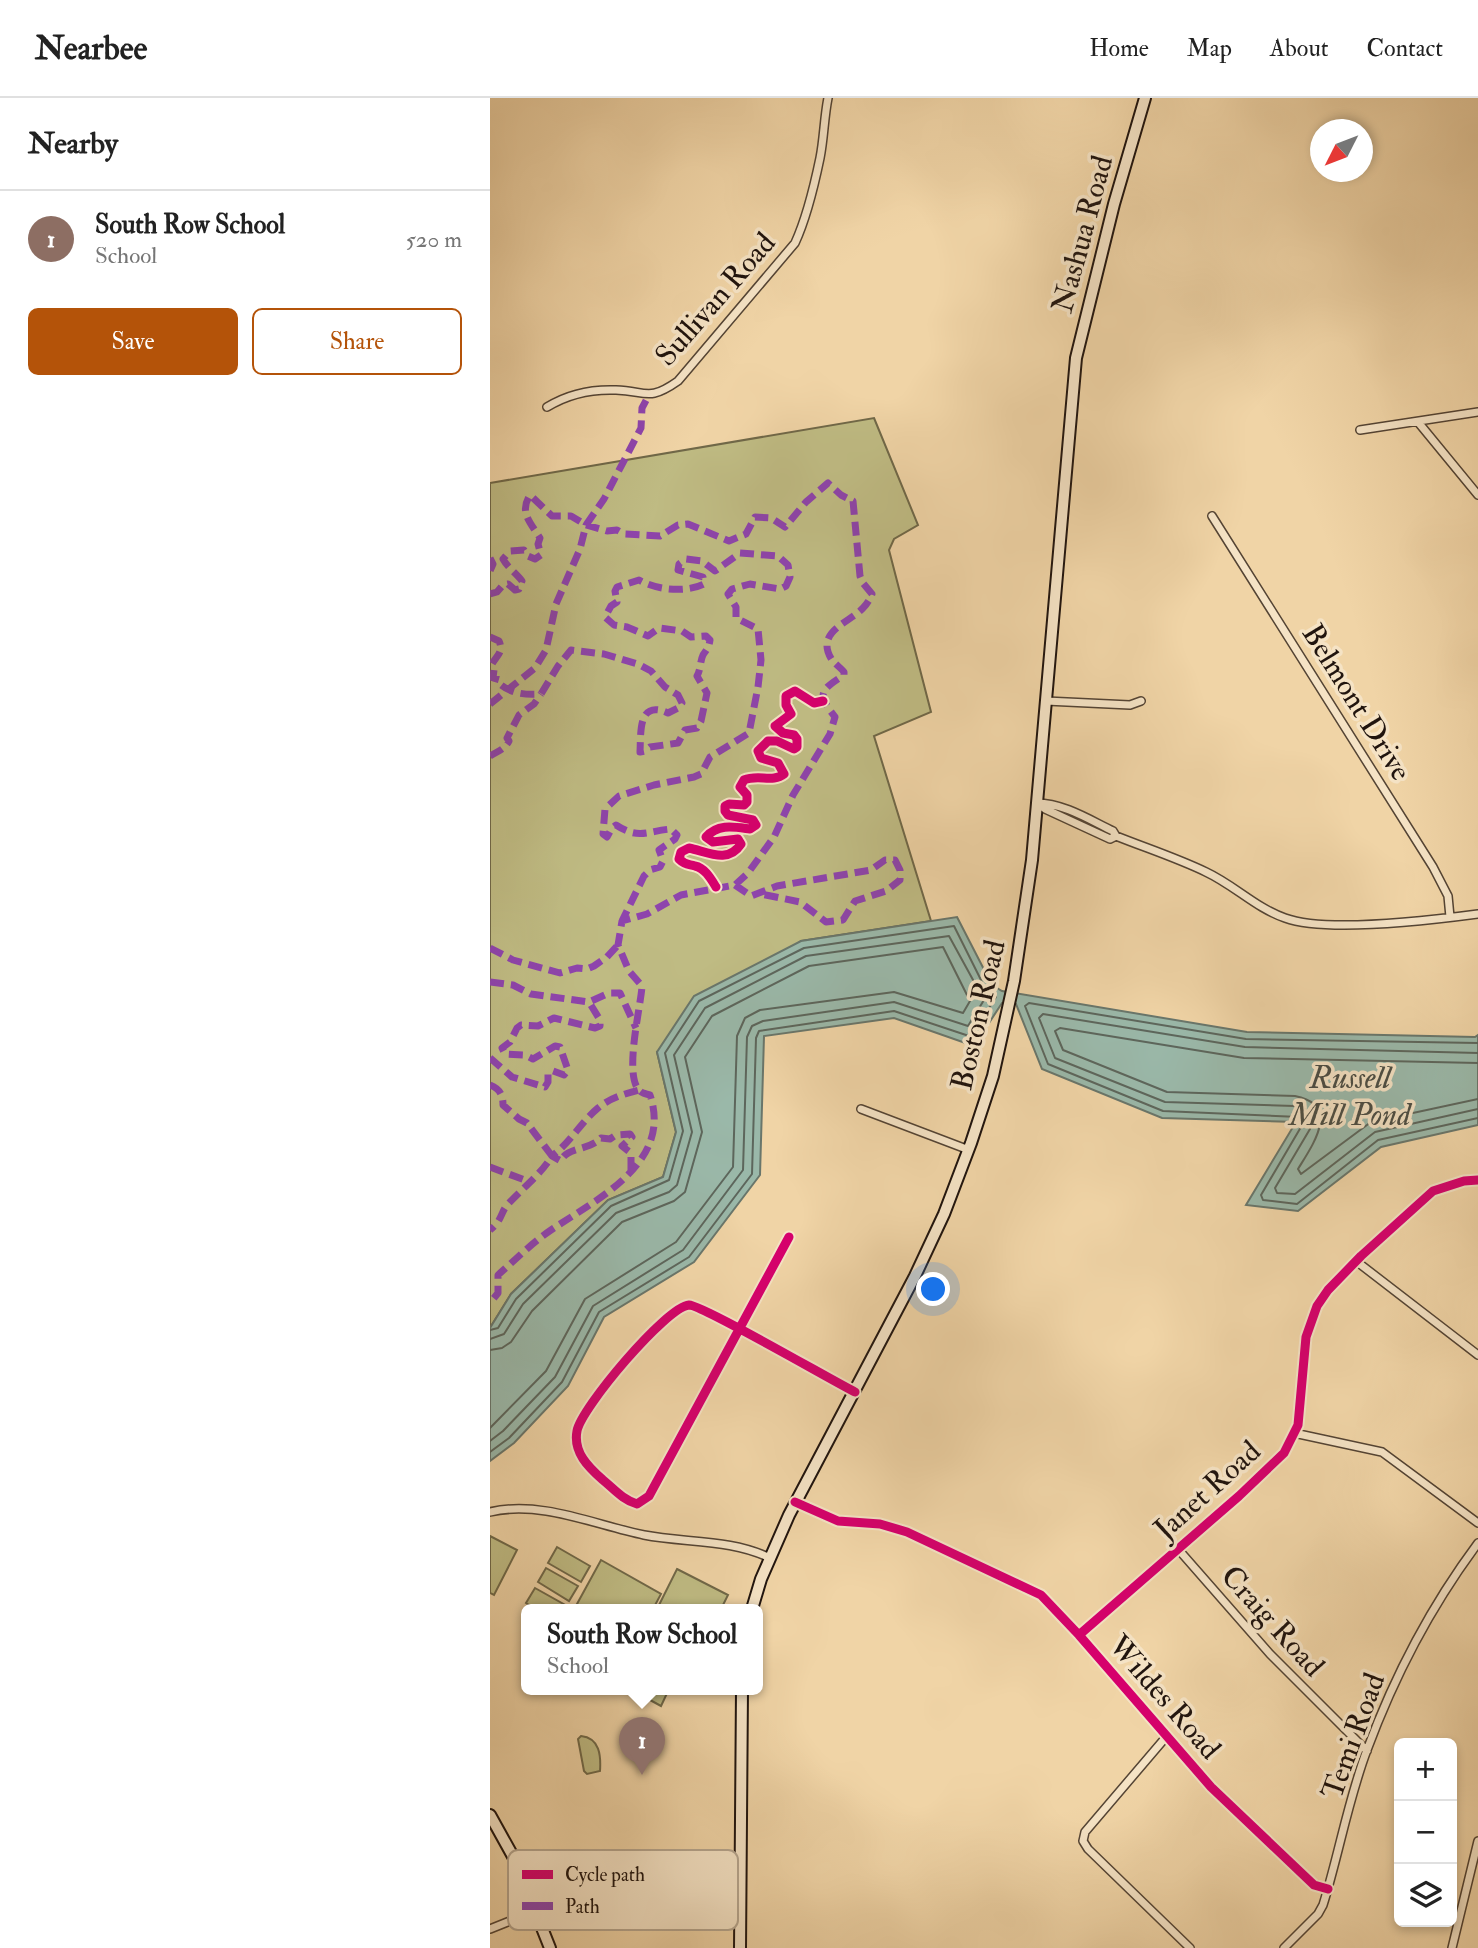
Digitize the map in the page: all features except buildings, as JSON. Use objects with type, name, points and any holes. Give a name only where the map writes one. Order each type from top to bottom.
[{"type":"main road","name":"Nashua Road","points":[[1072,383],[1090,294],[1145,98]]},
{"type":"main road","name":"Boston Road","points":[[754,1604],[770,1558],[795,1502],[855,1392],[935,1234],[969,1150],[993,1076],[1025,914],[1037,803],[1072,383]]},
{"type":"main road","points":[[740,1948],[742,1695]]},
{"type":"main road","points":[[490,1815],[509,1850]]},
{"type":"main road","points":[[543,1930],[550,1948]]},
{"type":"street","name":"Sullivan Road","points":[[547,407],[562,398],[599,390],[620,390],[649,396],[678,381],[795,243],[802,228],[821,156],[828,98]]},
{"type":"street","points":[[1360,430],[1478,412]]},
{"type":"street","points":[[1418,422],[1478,495]]},
{"type":"street","name":"Belmont Drive","points":[[1212,516],[1433,867],[1448,896],[1450,917]]},
{"type":"street","points":[[1046,701],[1130,705],[1142,701]]},
{"type":"street","points":[[1037,803],[1048,803],[1069,811],[1113,831],[1116,836],[1208,873],[1287,919],[1316,925],[1478,914]]},
{"type":"street","points":[[861,1109],[969,1150]]},
{"type":"street","name":"Janet Road","points":[[1079,1635],[1265,1474],[1284,1453],[1298,1425],[1306,1337],[1317,1306],[1328,1290],[1433,1191],[1464,1181],[1478,1180]]},
{"type":"street","points":[[789,1237],[738,1329],[649,1496],[639,1503],[628,1501],[589,1468],[581,1457],[577,1428],[611,1376],[653,1332],[682,1308],[690,1305],[699,1308],[738,1329],[855,1392]]},
{"type":"street","points":[[1356,1261],[1478,1355]]},
{"type":"street","points":[[1294,1433],[1382,1452],[1478,1523]]},
{"type":"street","name":"Wildes Road","points":[[795,1502],[838,1521],[880,1524],[907,1532],[1016,1582],[1048,1601],[1166,1737],[1250,1825],[1314,1885],[1328,1889]]},
{"type":"street","points":[[490,1512],[518,1509],[565,1515],[674,1540],[735,1545],[770,1558]]},
{"type":"street","name":"Temi Road","points":[[1284,1948],[1318,1913],[1328,1889],[1351,1798],[1367,1751],[1404,1665],[1429,1617],[1478,1543]]},
{"type":"street","name":"Craig Road","points":[[1178,1549],[1270,1654],[1367,1751]]},
{"type":"street","points":[[1166,1737],[1085,1832],[1083,1841],[1088,1849],[1190,1948]]},
{"type":"street","points":[[1452,1948],[1478,1841]]},
{"type":"street","points":[[490,1929],[508,1922]]},
{"type":"shaded area","points":[[874,418],[918,525],[894,539],[889,550],[931,712],[874,736],[931,921],[801,941],[657,1052],[676,1132],[663,1177],[608,1200],[511,1294],[490,1328],[490,483]]},
{"type":"shaded area","points":[[490,1536],[517,1550],[494,1595],[490,1593]]},
{"type":"shaded area","points":[[557,1547],[590,1566],[581,1582],[548,1563]]},
{"type":"shaded area","points":[[601,1560],[661,1594],[656,1604],[577,1604]]},
{"type":"shaded area","points":[[546,1568],[578,1586],[569,1601],[538,1582]]},
{"type":"shaded area","points":[[677,1569],[728,1595],[724,1604],[660,1604]]},
{"type":"shaded area","points":[[535,1588],[563,1604],[528,1604]]},
{"type":"shaded area","points":[[641,1695],[666,1695],[661,1706]]},
{"type":"shaded area","points":[[581,1736],[596,1744],[600,1771],[587,1774],[584,1771],[578,1739]]},
{"type":"water","name":"Russell Mill Pond","points":[[957,917],[992,985],[1002,991],[1247,1032],[1478,1035],[1478,1125],[1381,1147],[1298,1211],[1246,1205],[1296,1122],[1162,1118],[1042,1069],[1016,1004],[1002,1003],[974,1046],[894,1018],[764,1036],[760,1175],[694,1262],[604,1317],[568,1386],[514,1443],[490,1461],[490,1328],[511,1294],[608,1200],[663,1177],[676,1132],[657,1052],[694,996],[801,941]]},
{"type":"marked path","points":[[490,594],[508,584],[515,590],[519,589],[522,581],[503,559],[510,551],[524,550],[528,556],[535,559],[541,555],[538,544],[540,538],[526,512],[530,495],[552,516],[571,516],[586,525],[604,499],[641,428],[642,408],[649,395]]},
{"type":"marked path","points":[[490,704],[535,668],[546,650],[556,604],[580,549],[586,525],[607,531],[617,530],[624,534],[660,536],[678,525],[688,524],[729,541],[746,534],[755,517],[771,518],[785,527],[806,502],[828,483],[841,495],[853,501],[860,576],[872,594],[857,613],[830,635],[827,642],[832,660],[844,672],[844,675],[823,693],[825,703],[835,717],[830,734],[793,795],[774,837],[748,873],[735,885],[681,895],[647,914],[622,921],[618,945],[629,971],[642,986],[634,1041],[633,1072],[640,1091],[650,1095],[654,1119],[651,1140],[641,1159],[609,1192],[544,1235],[498,1275],[498,1293],[490,1303]]},
{"type":"marked path","points":[[490,637],[499,641],[501,648],[492,664],[493,678],[500,680],[500,684],[509,690],[519,693],[541,694],[571,650],[604,654],[638,664],[651,671],[665,687],[678,695],[682,703],[668,713],[651,710],[646,714],[641,727],[640,752],[645,751],[650,747],[678,743],[685,730],[697,728],[707,693],[697,676],[710,640],[706,636],[691,637],[682,631],[659,628],[648,636],[614,625],[605,617],[611,606],[617,602],[617,587],[639,580],[671,589],[689,589],[704,584],[703,577],[678,570],[679,564],[686,559],[702,561],[715,571],[740,553],[778,556],[788,565],[790,577],[786,586],[780,589],[750,584],[732,589],[728,594],[736,607],[736,618],[758,629],[761,660],[749,733],[710,757],[701,774],[619,796],[605,809],[603,834],[607,837],[616,825],[637,833],[671,829],[677,835],[659,850],[663,861],[660,867],[650,870],[644,876],[622,921]]},
{"type":"marked path","points":[[490,558],[493,564],[490,571]]},
{"type":"marked path","points":[[490,756],[507,744],[507,738],[519,715],[534,704],[541,694]]},
{"type":"marked path","points":[[735,885],[751,896],[777,886],[871,870],[885,860],[895,860],[900,870],[900,880],[886,891],[855,901],[843,920],[826,922],[800,902],[761,894]]},
{"type":"marked path","points":[[490,948],[513,960],[560,973],[594,966],[618,945]]},
{"type":"marked path","points":[[490,982],[513,985],[531,994],[589,1002],[609,993],[620,993],[636,1028]]},
{"type":"marked path","points":[[490,1058],[512,1077],[545,1087],[548,1073],[553,1071],[564,1075],[568,1070],[560,1047],[555,1046],[533,1059],[525,1055],[505,1054],[502,1048],[510,1042],[521,1025],[538,1026],[554,1018],[595,1028],[600,1026],[600,1020],[589,1002]]},
{"type":"marked path","points":[[490,1085],[500,1093],[503,1105],[527,1123],[552,1156],[506,1206],[490,1230]]},
{"type":"marked path","points":[[631,1171],[631,1153],[622,1146],[632,1137],[630,1134],[616,1135],[610,1139],[601,1138],[568,1153],[561,1161],[552,1156],[598,1108],[612,1099],[639,1090]]},
{"type":"marked path","points":[[490,1167],[530,1182]]},
{"type":"cycle path","points":[[716,887],[702,869],[679,859],[681,852],[689,848],[724,855],[736,850],[741,844],[738,839],[713,842],[706,837],[721,828],[750,829],[756,825],[753,820],[728,815],[725,806],[744,805],[747,802],[747,795],[740,787],[744,780],[775,778],[784,774],[778,763],[761,758],[758,751],[768,741],[777,741],[794,749],[797,747],[794,735],[783,733],[775,726],[791,714],[786,705],[786,696],[795,691],[814,703],[823,701]]},
{"type":"cycle path","points":[[1079,1635],[1239,1496],[1284,1453],[1298,1425],[1306,1337],[1317,1306],[1328,1290],[1433,1191],[1464,1181],[1478,1180]]},
{"type":"cycle path","points":[[789,1237],[649,1496],[637,1504],[627,1500],[592,1470],[577,1446],[577,1431],[582,1419],[608,1382],[662,1322],[689,1305],[717,1317],[741,1330],[855,1392]]},
{"type":"cycle path","points":[[795,1502],[838,1521],[880,1524],[907,1532],[1041,1595],[1211,1787],[1314,1885],[1328,1889]]},
{"type":"place","name":"South Row School","points":[[642,1775]]}]
